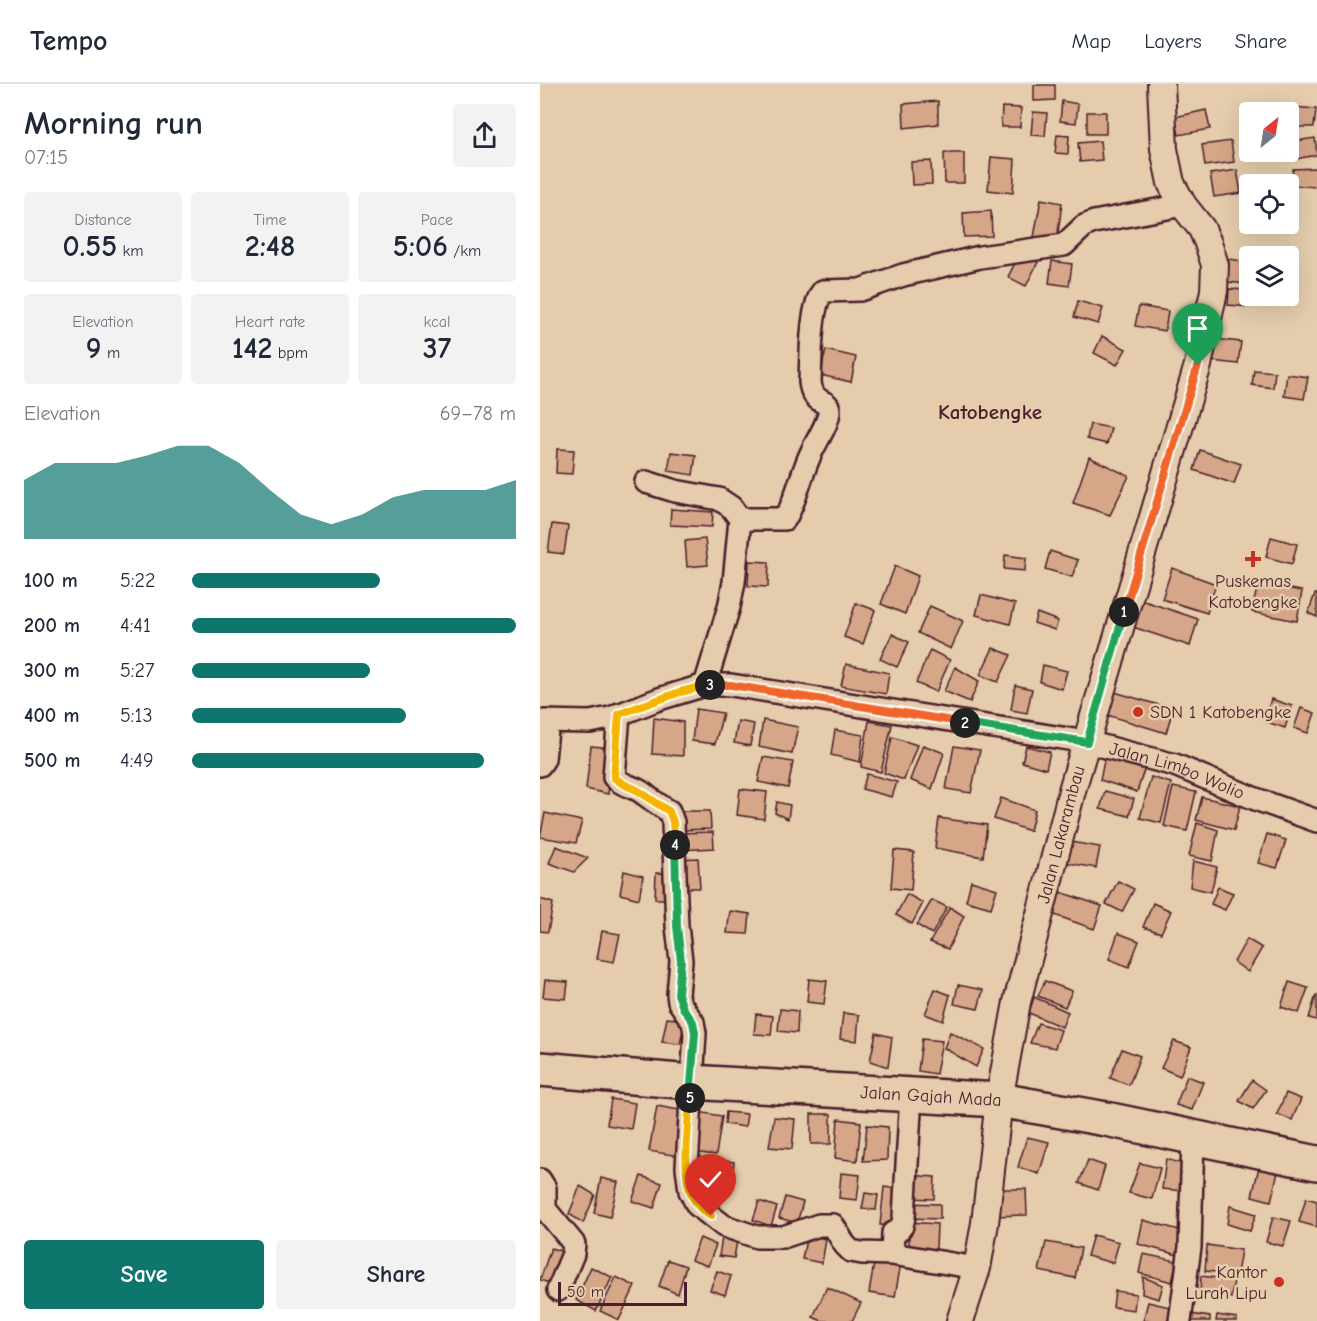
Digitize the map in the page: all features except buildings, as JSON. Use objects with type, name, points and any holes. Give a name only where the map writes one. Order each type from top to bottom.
[{"type":"highway","name":"Jalan Gajah Mada","points":[[540,1069],[691,1082],[999,1100],[1193,1136],[1317,1163]]},
{"type":"street","name":"Jalan Lakarambau","points":[[960,1321],[977,1268],[985,1224],[999,1100],[1017,1002],[1087,742],[1198,365],[1214,291],[1215,265],[1208,243],[1171,183],[1164,150],[1161,84]]},
{"type":"street","points":[[740,519],[785,519],[793,506],[809,457],[829,416],[829,407],[819,401],[811,391],[810,382],[815,308],[818,296],[823,291],[860,291],[903,275],[980,257],[1058,247],[1064,245],[1084,226],[1094,222],[1183,205]]},
{"type":"street","points":[[646,482],[675,491],[719,499],[731,507],[740,519],[734,582],[729,607],[705,685]]},
{"type":"street","name":"Jalan Limbo Wolio","points":[[544,721],[590,722],[610,718],[669,695],[705,685],[731,685],[1087,742],[1175,765],[1253,798],[1317,821]]},
{"type":"street","points":[[619,714],[614,777],[669,811],[673,822],[677,926],[681,961],[678,994],[683,1008],[693,1022],[695,1033],[687,1167],[690,1191],[697,1205],[724,1226],[757,1237],[783,1237],[819,1224],[829,1224],[851,1251],[862,1254],[892,1254],[977,1268]]},
{"type":"street","points":[[540,765],[544,759],[544,721]]},
{"type":"street","points":[[892,1254],[893,1233],[902,1226],[904,1217],[911,1094]]},
{"type":"street","points":[[1180,1321],[1190,1247],[1193,1136]]},
{"type":"street","points":[[540,1180],[545,1188],[545,1209],[574,1244],[573,1254],[558,1290]]},
{"type":"place","name":"Puskemas Katobengke","points":[[1253,559]]},
{"type":"place","name":"SDN 1 Katobengke","points":[[1138,712]]},
{"type":"place","name":"Kantor Lurah Lipu","points":[[1279,1282]]},
{"type":"district","name":"Katobengke","points":[[990,412]]},
{"type":"route","points":[[711,1216],[697,1205],[690,1191],[687,1167],[695,1033],[693,1022],[679,1002],[678,994],[681,961],[677,926],[673,822],[669,811],[614,777],[619,714],[705,685],[731,685],[1087,742],[1198,365]]}]
